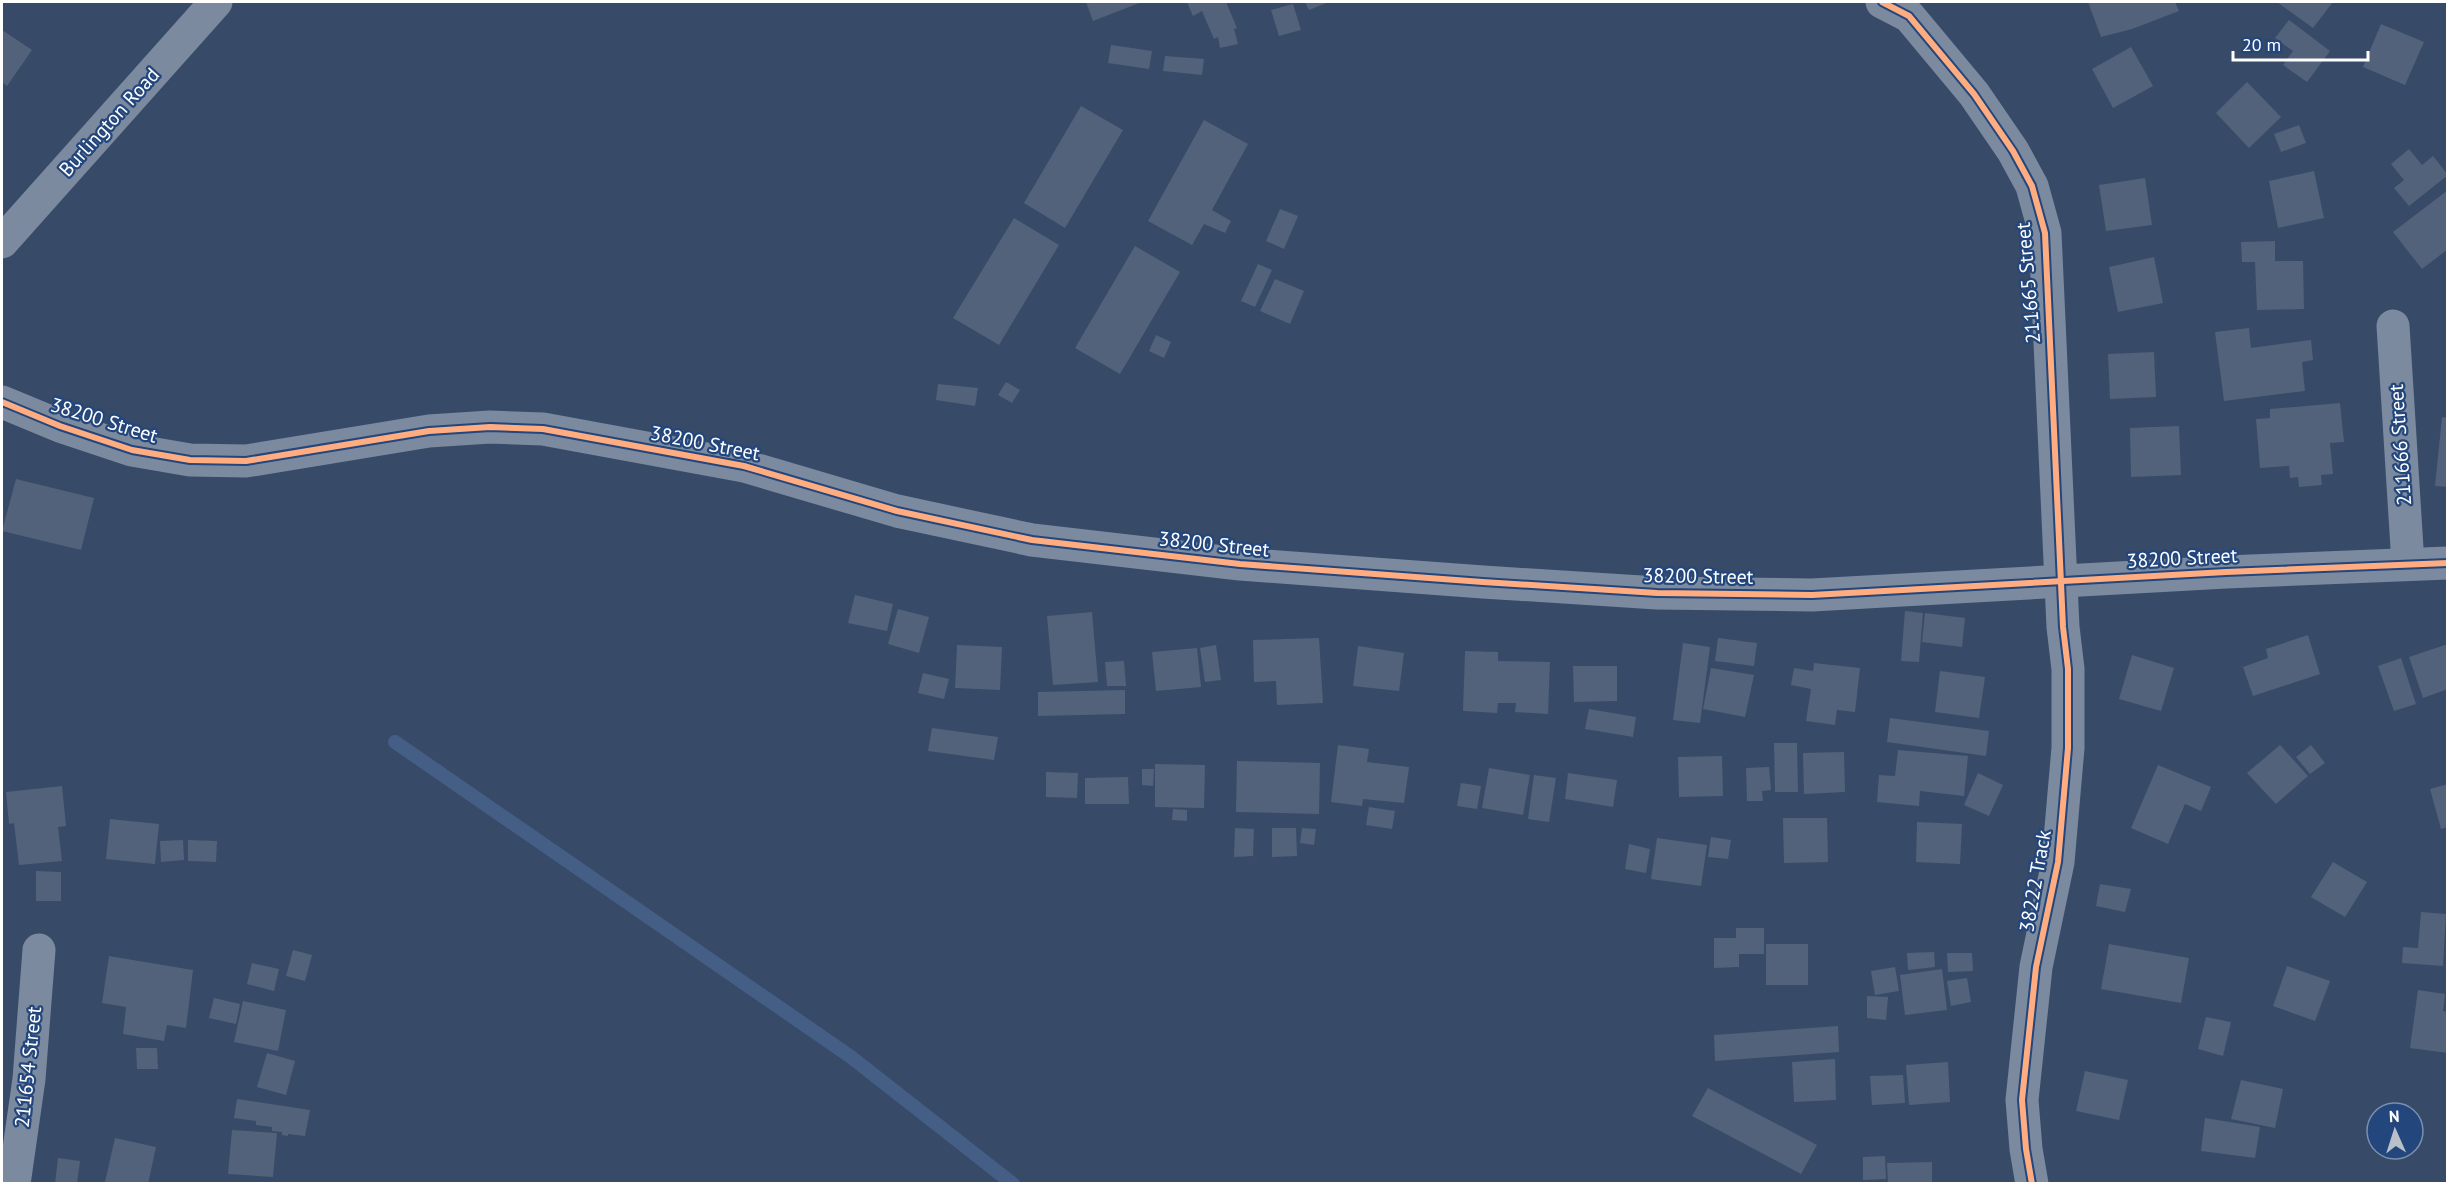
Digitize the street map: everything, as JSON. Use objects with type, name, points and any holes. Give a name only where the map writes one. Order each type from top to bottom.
[{"type":"street","name":"Burlington Road","points":[[2,242],[216,2]]},
{"type":"street","name":"211665 Street","points":[[1882,2],[1909,16],[1974,94],[2013,151],[2032,186],[2045,233],[2061,582]]},
{"type":"street","name":"211666 Street","points":[[2392,326],[2408,564]]},
{"type":"street","name":"38200 Street","points":[[2,402],[60,426],[132,450],[190,460],[246,460],[429,431],[490,427],[543,429],[744,466],[897,511],[1032,540],[1240,564],[1657,593],[1812,595],[2448,563]]},
{"type":"street","name":"38222 Track","points":[[2032,1184],[2026,1149],[2022,1100],[2036,968],[2058,862],[2068,748],[2068,669],[2061,582]]},
{"type":"street","name":"211654 Street","points":[[14,1184],[29,1079],[39,950]]},
{"type":"building","points":[[1086,2],[1142,2],[1093,21]]},
{"type":"building","points":[[1187,2],[1226,2],[1237,28],[1234,29],[1238,44],[1220,48],[1218,37],[1214,39],[1202,11],[1193,16]]},
{"type":"building","points":[[1305,2],[1329,2],[1309,10]]},
{"type":"building","points":[[2088,2],[2175,2],[2179,11],[2132,29],[2101,37]]},
{"type":"building","points":[[2277,2],[2333,2],[2313,28]]},
{"type":"building","points":[[1293,4],[1301,30],[1279,36],[1271,10]]},
{"type":"building","points":[[2289,20],[2330,51],[2307,82],[2283,65],[2293,51],[2275,38]]},
{"type":"building","points":[[2381,24],[2424,42],[2405,85],[2363,67]]},
{"type":"building","points":[[2,30],[32,50],[7,86],[2,82]]},
{"type":"building","points":[[1111,45],[1152,51],[1149,69],[1108,63]]},
{"type":"building","points":[[2131,47],[2153,86],[2113,108],[2092,69]]},
{"type":"building","points":[[1165,56],[1204,59],[1202,75],[1163,71]]},
{"type":"building","points":[[2247,82],[2281,117],[2249,148],[2216,113]]},
{"type":"building","points":[[1081,106],[1123,130],[1065,228],[1024,203]]},
{"type":"building","points":[[1204,120],[1248,144],[1212,210],[1231,221],[1225,233],[1204,224],[1192,245],[1148,221]]},
{"type":"building","points":[[2299,125],[2306,143],[2281,152],[2274,134]]},
{"type":"building","points":[[2409,149],[2422,165],[2433,156],[2448,175],[2409,206],[2394,188],[2404,180],[2391,164]]},
{"type":"building","points":[[2314,171],[2324,218],[2278,228],[2269,181]]},
{"type":"building","points":[[2145,178],[2152,225],[2106,231],[2099,185]]},
{"type":"building","points":[[2448,190],[2448,249],[2422,269],[2393,232]]},
{"type":"building","points":[[1280,209],[1298,216],[1284,249],[1266,241]]},
{"type":"building","points":[[1014,218],[1059,245],[999,345],[953,318]]},
{"type":"building","points":[[2275,241],[2275,261],[2303,261],[2304,309],[2257,310],[2255,262],[2242,262],[2241,242]]},
{"type":"building","points":[[1135,246],[1180,272],[1120,374],[1075,348]]},
{"type":"building","points":[[2154,257],[2163,303],[2118,312],[2109,267]]},
{"type":"building","points":[[1258,264],[1272,270],[1255,307],[1241,301]]},
{"type":"building","points":[[1275,279],[1304,291],[1290,324],[1260,311]]},
{"type":"building","points":[[2249,328],[2251,348],[2311,340],[2313,360],[2302,362],[2305,391],[2224,401],[2215,332]]},
{"type":"building","points":[[1156,335],[1171,342],[1164,358],[1149,351]]},
{"type":"building","points":[[2154,352],[2156,397],[2110,399],[2108,354]]},
{"type":"building","points":[[1006,382],[1020,390],[1012,403],[998,395]]},
{"type":"building","points":[[938,384],[978,388],[975,406],[936,400]]},
{"type":"building","points":[[2340,403],[2344,442],[2330,443],[2333,474],[2321,475],[2322,485],[2299,487],[2298,477],[2290,478],[2289,466],[2260,468],[2256,419],[2270,418],[2270,409]]},
{"type":"building","points":[[2442,417],[2448,418],[2448,487],[2435,486]]},
{"type":"building","points":[[2179,426],[2181,475],[2131,477],[2130,428]]},
{"type":"building","points":[[16,479],[94,498],[81,550],[2,531]]},
{"type":"building","points":[[855,595],[893,604],[887,631],[848,623]]},
{"type":"building","points":[[898,609],[929,617],[919,653],[888,644]]},
{"type":"building","points":[[1905,611],[1923,613],[1919,662],[1901,661]]},
{"type":"building","points":[[1092,612],[1098,682],[1053,685],[1047,616]]},
{"type":"building","points":[[1925,613],[1965,618],[1962,647],[1922,642]]},
{"type":"building","points":[[2308,635],[2320,674],[2253,696],[2243,667],[2268,658],[2266,649]]},
{"type":"building","points":[[1319,638],[1323,703],[1277,705],[1276,681],[1254,682],[1253,640]]},
{"type":"building","points":[[1718,638],[1757,643],[1754,666],[1715,661]]},
{"type":"building","points":[[1683,643],[1710,647],[1700,723],[1673,720]]},
{"type":"building","points":[[2448,644],[2448,689],[2423,698],[2409,657]]},
{"type":"building","points":[[957,645],[1002,647],[1000,690],[955,688]]},
{"type":"building","points":[[1216,645],[1221,680],[1205,682],[1200,648]]},
{"type":"building","points":[[1358,646],[1404,653],[1399,691],[1353,686]]},
{"type":"building","points":[[1197,648],[1201,687],[1156,691],[1152,652]]},
{"type":"building","points":[[1465,651],[1498,652],[1498,661],[1550,662],[1548,714],[1515,712],[1516,703],[1498,703],[1497,713],[1463,711]]},
{"type":"building","points":[[2132,655],[2174,668],[2161,711],[2119,699]]},
{"type":"building","points":[[2401,658],[2416,704],[2394,711],[2378,666]]},
{"type":"building","points":[[1124,661],[1126,686],[1107,686],[1105,662]]},
{"type":"building","points":[[1814,663],[1860,668],[1855,712],[1837,710],[1835,725],[1806,721],[1811,689],[1791,685],[1794,668],[1813,671]]},
{"type":"building","points":[[1573,666],[1617,666],[1617,701],[1574,702]]},
{"type":"building","points":[[1711,668],[1754,675],[1745,717],[1703,709]]},
{"type":"building","points":[[1940,671],[1985,677],[1979,718],[1935,712]]},
{"type":"building","points":[[923,673],[949,679],[944,699],[918,693]]},
{"type":"building","points":[[1125,690],[1125,714],[1038,716],[1038,692]]},
{"type":"building","points":[[1589,709],[1636,717],[1633,737],[1585,729]]},
{"type":"building","points":[[1890,718],[1989,731],[1986,756],[1887,742]]},
{"type":"building","points":[[932,728],[998,737],[994,760],[928,751]]},
{"type":"building","points":[[1774,743],[1797,743],[1798,792],[1775,792]]},
{"type":"building","points":[[1338,745],[1369,749],[1367,762],[1409,767],[1404,803],[1363,799],[1362,806],[1331,802]]},
{"type":"building","points":[[2280,745],[2308,776],[2276,804],[2247,773]]},
{"type":"building","points":[[2311,745],[2325,763],[2310,774],[2296,757]]},
{"type":"building","points":[[1898,750],[1968,756],[1964,796],[1920,791],[1919,806],[1877,802],[1879,775],[1895,776]]},
{"type":"building","points":[[1844,752],[1845,792],[1804,794],[1803,753]]},
{"type":"building","points":[[1722,756],[1723,796],[1679,797],[1678,757]]},
{"type":"building","points":[[1237,761],[1320,763],[1319,814],[1236,812]]},
{"type":"building","points":[[1155,764],[1205,765],[1204,808],[1155,807]]},
{"type":"building","points":[[2158,765],[2211,787],[2201,811],[2185,804],[2168,844],[2131,828]]},
{"type":"building","points":[[1769,767],[1771,790],[1762,791],[1763,801],[1747,801],[1746,768]]},
{"type":"building","points":[[1489,768],[1530,775],[1523,815],[1482,808]]},
{"type":"building","points":[[1142,769],[1154,769],[1153,786],[1142,785]]},
{"type":"building","points":[[1046,772],[1078,773],[1077,798],[1046,797]]},
{"type":"building","points":[[1568,773],[1617,780],[1613,807],[1565,799]]},
{"type":"building","points":[[1978,773],[2003,785],[1989,816],[1964,805]]},
{"type":"building","points":[[1534,775],[1556,778],[1549,822],[1528,819]]},
{"type":"building","points":[[1128,777],[1129,804],[1085,804],[1085,778]]},
{"type":"building","points":[[1461,783],[1481,786],[1477,809],[1457,806]]},
{"type":"building","points":[[2448,784],[2448,827],[2441,829],[2430,789]]},
{"type":"building","points":[[62,786],[66,826],[58,827],[62,861],[19,865],[14,823],[9,824],[6,792]]},
{"type":"building","points":[[1369,807],[1395,811],[1392,829],[1366,825]]},
{"type":"building","points":[[1173,809],[1187,810],[1187,821],[1172,820]]},
{"type":"building","points":[[1783,818],[1827,818],[1828,862],[1784,863]]},
{"type":"building","points":[[110,819],[159,824],[155,864],[106,859]]},
{"type":"building","points":[[1917,822],[1962,824],[1960,864],[1916,862]]},
{"type":"building","points":[[1235,828],[1254,829],[1253,856],[1234,857]]},
{"type":"building","points":[[1272,828],[1296,828],[1297,856],[1272,857]]},
{"type":"building","points":[[1302,828],[1316,829],[1314,845],[1300,843]]},
{"type":"building","points":[[1711,837],[1731,840],[1728,859],[1708,857]]},
{"type":"building","points":[[1657,838],[1707,845],[1701,886],[1651,879]]},
{"type":"building","points":[[183,840],[184,860],[161,862],[160,841]]},
{"type":"building","points":[[188,840],[217,841],[216,862],[188,861]]},
{"type":"building","points":[[1629,844],[1650,849],[1646,873],[1625,869]]},
{"type":"building","points":[[2333,862],[2367,882],[2345,917],[2311,897]]},
{"type":"building","points":[[36,871],[61,872],[61,901],[36,901]]},
{"type":"building","points":[[2100,884],[2131,889],[2125,912],[2096,906]]},
{"type":"building","points":[[2421,912],[2446,914],[2443,966],[2402,963],[2403,947],[2418,948]]},
{"type":"building","points":[[1736,928],[1764,928],[1764,954],[1739,954],[1739,967],[1714,968],[1714,938],[1736,938]]},
{"type":"building","points":[[1766,944],[1808,944],[1808,985],[1766,985]]},
{"type":"building","points":[[2109,944],[2189,958],[2181,1003],[2101,989]]},
{"type":"building","points":[[293,950],[312,955],[305,981],[286,976]]},
{"type":"building","points":[[1934,952],[1935,967],[1908,970],[1907,953]]},
{"type":"building","points":[[1947,953],[1972,953],[1973,971],[1948,972]]},
{"type":"building","points":[[109,956],[193,970],[186,1028],[167,1025],[164,1041],[123,1034],[126,1007],[102,1003]]},
{"type":"building","points":[[252,963],[279,969],[274,991],[247,984]]},
{"type":"building","points":[[2287,966],[2330,981],[2315,1021],[2273,1006]]},
{"type":"building","points":[[1895,967],[1899,991],[1875,995],[1871,971]]},
{"type":"building","points":[[1942,969],[1947,1010],[1905,1015],[1900,975]]},
{"type":"building","points":[[1967,978],[1971,1002],[1951,1006],[1947,981]]},
{"type":"building","points":[[2418,990],[2445,994],[2443,1011],[2448,1012],[2448,1053],[2410,1048]]},
{"type":"building","points":[[1867,996],[1888,997],[1886,1020],[1867,1018]]},
{"type":"building","points":[[214,998],[240,1004],[236,1024],[209,1018]]},
{"type":"building","points":[[243,1001],[286,1010],[278,1051],[234,1042]]},
{"type":"building","points":[[2206,1017],[2231,1022],[2223,1056],[2198,1049]]},
{"type":"building","points":[[1838,1026],[1839,1052],[1715,1061],[1714,1035]]},
{"type":"building","points":[[136,1048],[157,1048],[158,1069],[137,1069]]},
{"type":"building","points":[[267,1053],[295,1061],[286,1095],[257,1087]]},
{"type":"building","points":[[1835,1059],[1836,1100],[1794,1102],[1792,1062]]},
{"type":"building","points":[[1948,1062],[1950,1102],[1909,1105],[1906,1065]]},
{"type":"building","points":[[2085,1071],[2128,1080],[2119,1120],[2076,1111]]},
{"type":"building","points":[[1903,1075],[1905,1103],[1872,1105],[1870,1076]]},
{"type":"building","points":[[2241,1080],[2283,1089],[2275,1128],[2231,1119]]},
{"type":"building","points":[[1708,1088],[1817,1145],[1801,1174],[1692,1116]]},
{"type":"building","points":[[237,1099],[310,1110],[305,1136],[282,1135],[282,1132],[272,1131],[272,1127],[256,1125],[256,1121],[234,1118]]},
{"type":"building","points":[[2205,1118],[2260,1127],[2255,1158],[2201,1151]]},
{"type":"building","points":[[232,1130],[277,1133],[273,1177],[228,1174]]},
{"type":"building","points":[[115,1138],[156,1147],[148,1184],[105,1182]]},
{"type":"building","points":[[1885,1156],[1886,1179],[1863,1180],[1863,1157]]},
{"type":"building","points":[[58,1158],[80,1161],[77,1184],[55,1184]]},
{"type":"building","points":[[1932,1162],[1932,1184],[1888,1184],[1887,1163]]},
{"type":"waterway","points":[[395,742],[851,1057],[1013,1184]]},
{"type":"cycle path","points":[[1882,2],[1909,16],[1974,94],[2013,151],[2032,186],[2045,233],[2063,627],[2068,669],[2068,748],[2058,862],[2036,967],[2022,1100],[2026,1149],[2032,1184]]},
{"type":"cycle path","points":[[2,402],[60,426],[132,450],[190,460],[246,461],[429,431],[490,427],[543,429],[744,466],[897,511],[1032,540],[1240,564],[1483,582],[1657,593],[1812,595],[2226,572],[2448,563]]}]
